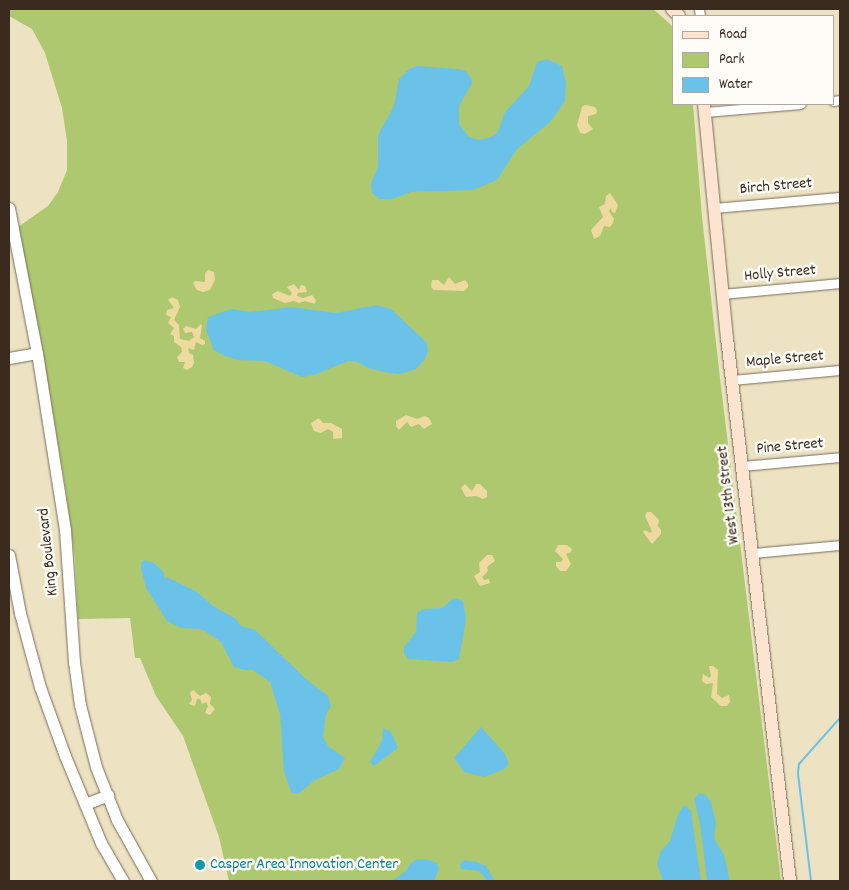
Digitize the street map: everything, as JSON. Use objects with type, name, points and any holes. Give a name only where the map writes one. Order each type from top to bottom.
[{"type":"main road","name":"West 13th Street","points":[[705,108],[722,294],[790,881]]},
{"type":"street","points":[[705,108],[777,105]]},
{"type":"street","name":"Birch Street","points":[[714,208],[840,197]]},
{"type":"street","name":"King Boulevard","points":[[9,208],[37,353],[65,530],[74,662],[80,705],[96,768],[117,820],[151,881]]},
{"type":"street","name":"Holly Street","points":[[722,294],[840,283]]},
{"type":"street","points":[[9,358],[37,353]]},
{"type":"street","name":"Maple Street","points":[[732,380],[840,370]]},
{"type":"street","name":"Pine Street","points":[[742,466],[840,457]]},
{"type":"street","points":[[752,553],[840,545]]},
{"type":"street","points":[[9,555],[20,613],[40,687],[101,843],[123,881]]},
{"type":"street","points":[[85,804],[108,796]]},
{"type":"green space","points":[[9,9],[653,9],[672,26],[672,105],[693,105],[702,217],[720,378],[781,881],[229,881],[219,837],[183,736],[156,696],[140,658],[135,658],[130,618],[78,619],[75,559],[65,485],[40,336],[18,227],[48,206],[58,192],[67,170],[67,141],[62,108],[45,53],[32,29],[9,16]]},
{"type":"sand","points":[[585,105],[595,107],[597,111],[596,114],[588,116],[588,123],[593,129],[585,134],[580,133],[577,125],[582,107]]},
{"type":"sand","points":[[610,193],[618,205],[615,213],[612,212],[611,208],[609,211],[614,219],[613,223],[610,227],[604,226],[600,236],[594,239],[591,230],[603,217],[599,207],[605,204],[606,196]]},
{"type":"sand","points":[[208,270],[214,272],[215,280],[210,290],[203,292],[197,290],[193,283],[195,281],[205,282],[205,273]]},
{"type":"sand","points":[[449,277],[455,284],[465,280],[468,287],[464,291],[434,290],[431,287],[432,280],[438,280],[444,285]]},
{"type":"sand","points":[[294,284],[299,290],[301,285],[305,286],[307,292],[298,293],[297,296],[303,298],[312,295],[316,300],[315,304],[305,301],[285,303],[273,298],[272,294],[278,291],[290,296],[292,293],[287,287]]},
{"type":"sand","points":[[172,297],[178,300],[180,307],[174,320],[179,325],[180,339],[189,341],[194,337],[192,332],[185,333],[183,329],[186,326],[196,329],[201,324],[202,326],[200,338],[205,341],[205,344],[202,345],[196,342],[194,350],[188,348],[189,353],[193,355],[194,363],[187,370],[183,368],[185,362],[179,362],[177,357],[182,352],[181,347],[174,342],[174,336],[170,334],[174,328],[168,323],[171,317],[166,315],[167,310],[174,308],[168,300]]},
{"type":"sand","points":[[406,415],[417,419],[425,416],[429,418],[432,424],[424,429],[419,424],[411,427],[407,422],[399,430],[396,426],[396,421]]},
{"type":"sand","points":[[319,418],[323,423],[331,423],[342,429],[342,438],[333,439],[333,432],[328,429],[321,433],[314,431],[311,423]]},
{"type":"sand","points":[[465,484],[472,491],[476,484],[480,484],[487,491],[487,497],[483,499],[476,496],[466,497],[461,488]]},
{"type":"sand","points":[[647,512],[651,512],[659,520],[658,526],[661,530],[661,534],[652,544],[643,532],[645,530],[650,533],[652,531],[645,516]]},
{"type":"sand","points":[[558,545],[567,545],[572,549],[571,552],[566,554],[571,564],[566,571],[560,571],[556,566],[556,562],[561,562],[563,559],[555,551]]},
{"type":"sand","points":[[487,555],[492,555],[495,561],[487,567],[488,571],[482,577],[484,580],[489,579],[490,583],[480,586],[474,576],[480,572],[479,563]]},
{"type":"sand","points":[[709,666],[713,666],[718,670],[717,694],[722,698],[729,695],[730,702],[727,706],[721,706],[711,697],[713,683],[706,684],[702,681],[703,674],[709,678],[711,676]]},
{"type":"sand","points":[[193,690],[200,696],[206,693],[211,697],[210,704],[215,709],[210,715],[205,713],[208,706],[206,702],[202,704],[200,699],[197,699],[195,706],[189,704],[192,700],[190,693]]},
{"type":"water","points":[[547,59],[562,66],[566,83],[565,101],[550,122],[517,149],[497,180],[473,190],[411,192],[392,199],[379,199],[372,193],[371,184],[378,166],[378,135],[394,106],[399,79],[409,69],[417,66],[459,69],[467,72],[472,80],[459,106],[459,124],[469,137],[479,140],[491,137],[498,132],[505,112],[529,86],[537,62]]},
{"type":"water","points":[[376,305],[391,309],[427,343],[428,351],[425,359],[416,369],[400,374],[389,373],[368,368],[358,362],[348,361],[314,375],[302,377],[265,361],[238,360],[225,356],[214,350],[206,330],[208,317],[231,309],[250,312],[291,307],[336,313]]},
{"type":"water","points":[[144,560],[154,563],[164,573],[164,578],[169,578],[197,592],[213,606],[236,619],[241,626],[255,630],[307,680],[328,696],[331,706],[326,714],[323,737],[328,746],[345,758],[339,769],[315,780],[298,794],[291,792],[284,772],[280,714],[270,682],[253,670],[234,667],[221,642],[201,629],[181,628],[167,621],[146,588],[141,569],[141,563]]},
{"type":"water","points":[[454,598],[463,601],[466,619],[459,659],[452,662],[408,659],[404,654],[404,647],[416,632],[417,613],[423,609],[442,608]]},
{"type":"water","points":[[481,727],[505,754],[509,764],[504,769],[484,777],[464,772],[454,758]]},
{"type":"water","points":[[383,728],[391,732],[398,748],[374,766],[370,762],[382,741]]},
{"type":"water","points":[[699,793],[706,795],[711,803],[716,822],[714,838],[724,855],[730,881],[707,881],[700,824],[694,799]]},
{"type":"water","points":[[683,806],[686,806],[691,811],[701,881],[663,881],[657,864],[661,851],[670,841],[678,814]]},
{"type":"water","points":[[417,859],[425,859],[437,863],[439,869],[434,881],[391,881],[405,872],[410,864]]},
{"type":"water","points":[[464,860],[486,866],[495,881],[488,881],[479,871],[461,869],[460,864]]},
{"type":"waterway","points":[[811,881],[798,773],[799,764],[840,718]]},
{"type":"place","name":"Casper Area Innovation Center","points":[[200,865]]}]
